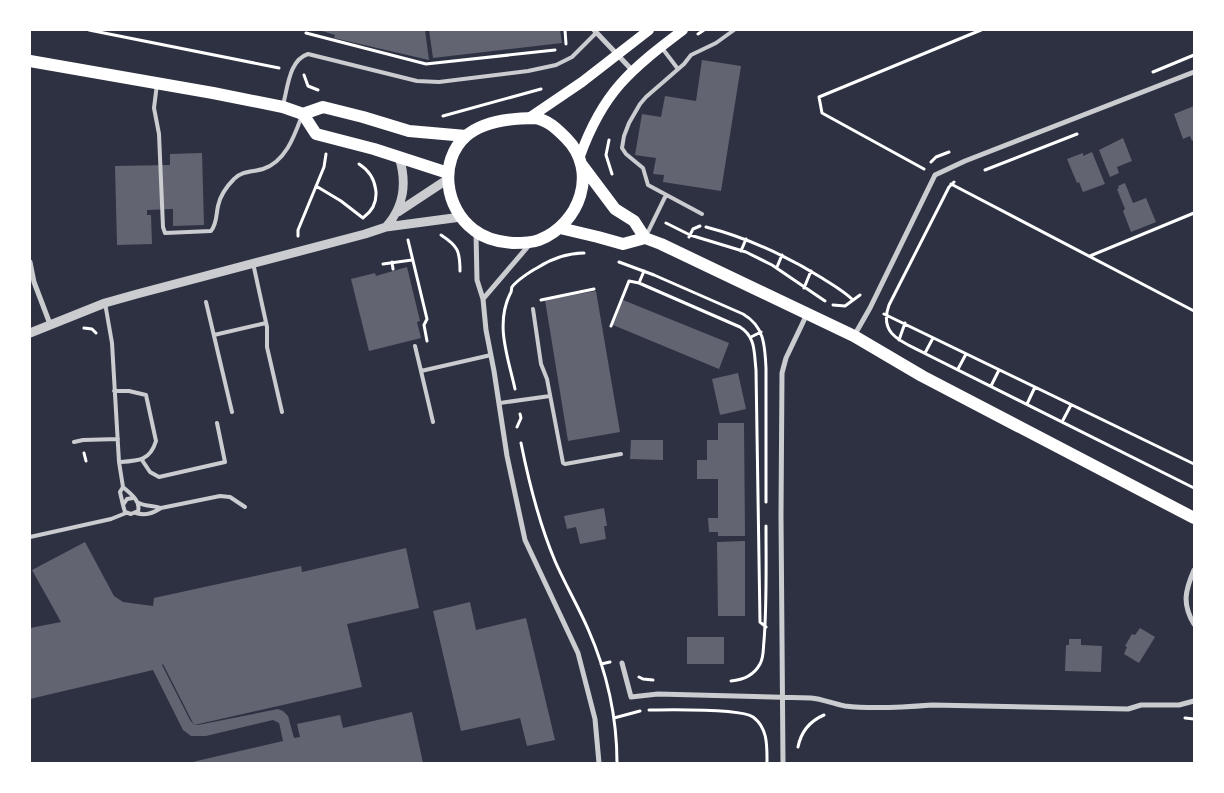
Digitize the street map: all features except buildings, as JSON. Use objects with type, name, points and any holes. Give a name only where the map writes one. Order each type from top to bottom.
[{"type":"main road","points":[[529,118],[568,93],[649,30]]},
{"type":"main road","points":[[683,30],[632,70],[601,109],[590,130],[581,160],[584,182],[577,204],[570,218],[560,228],[545,237],[531,242],[505,243],[485,238],[461,217],[451,194],[448,176],[453,155],[466,136],[500,121],[529,118],[541,119],[549,123],[571,142],[581,160],[615,209],[634,221],[645,238],[854,336],[922,376],[1194,518]]},
{"type":"main road","points":[[30,62],[157,83],[283,107],[303,114],[323,108],[363,117],[409,131],[466,136]]},
{"type":"main road","points":[[303,114],[316,134],[399,157],[448,176]]},
{"type":"main road","points":[[560,228],[623,244],[645,238]]},
{"type":"street","points":[[595,31],[632,70]]},
{"type":"street","points":[[854,336],[870,308],[935,175],[965,161],[1194,72]]},
{"type":"street","points":[[398,212],[404,186],[403,171],[399,157]]},
{"type":"street","points":[[386,227],[398,212],[448,176]]},
{"type":"street","points":[[30,333],[105,303],[386,227],[461,217]]},
{"type":"street","points":[[476,232],[477,280],[483,299],[486,330],[500,404],[507,456],[525,540],[578,653],[597,728],[599,763]]},
{"type":"street","points":[[483,299],[531,242]]},
{"type":"street","points":[[30,262],[34,282],[50,324]]},
{"type":"street","points":[[783,763],[780,516],[782,373],[786,358],[807,313]]},
{"type":"street","points":[[1194,570],[1185,601],[1194,624]]},
{"type":"street","points":[[622,663],[631,697],[658,694],[819,698],[847,706],[876,707],[932,705],[1128,708],[1141,705],[1184,705],[1194,701]]},
{"type":"lane","points":[[702,214],[648,185],[642,168],[625,153],[622,146],[628,126],[640,104],[650,92],[697,51],[716,43],[734,30]]},
{"type":"lane","points":[[283,107],[292,71],[302,56],[310,54],[422,82],[455,80],[528,71],[560,64],[572,57],[595,31]]},
{"type":"lane","points":[[661,46],[678,69]]},
{"type":"lane","points":[[157,83],[154,108],[159,134],[163,227],[165,233],[211,231],[214,226],[220,199],[232,181],[239,174],[274,164],[293,142],[303,114]]},
{"type":"lane","points":[[645,238],[666,195]]},
{"type":"lane","points":[[253,263],[266,323],[267,347],[282,412]]},
{"type":"lane","points":[[206,302],[232,412]]},
{"type":"lane","points":[[105,303],[111,336],[119,462],[123,487],[139,503],[145,506],[162,508]]},
{"type":"lane","points":[[533,309],[540,361],[546,377],[561,460],[564,464],[621,454]]},
{"type":"lane","points":[[214,335],[266,323]]},
{"type":"lane","points":[[415,346],[433,422]]},
{"type":"lane","points":[[421,371],[491,355]]},
{"type":"lane","points":[[114,391],[129,391],[144,394],[147,397],[156,442],[149,455],[142,460],[119,462]]},
{"type":"lane","points":[[500,404],[550,396]]},
{"type":"lane","points":[[142,460],[150,472],[159,477],[225,462],[217,423]]},
{"type":"lane","points":[[74,442],[118,438]]},
{"type":"lane","points":[[123,487],[120,492],[126,513]]},
{"type":"lane","points":[[30,537],[110,519],[126,513],[144,515],[154,513],[162,508],[220,496],[230,497],[245,507]]},
{"type":"lane","points":[[123,505],[126,500],[133,498]]},
{"type":"lane","points":[[136,513],[139,503]]},
{"type":"path","points":[[88,30],[292,71]]},
{"type":"path","points":[[563,48],[566,40],[564,30]]},
{"type":"path","points":[[306,33],[426,64],[558,50]]},
{"type":"path","points":[[440,116],[548,87]]},
{"type":"path","points":[[983,171],[1079,133]]},
{"type":"path","points":[[298,236],[298,230],[324,167],[328,148]]},
{"type":"path","points":[[326,154],[334,156]]},
{"type":"path","points":[[316,186],[346,204],[362,220],[373,208],[376,189],[370,173],[358,163]]},
{"type":"path","points":[[957,180],[949,187],[893,296],[886,314],[887,326],[892,334],[899,340],[1194,488]]},
{"type":"path","points":[[1089,257],[1194,213]]},
{"type":"path","points":[[854,300],[811,271],[782,255],[746,239],[703,226],[693,229],[690,235],[740,251],[776,267],[804,288],[833,305],[845,306],[854,300],[861,291]]},
{"type":"path","points":[[432,234],[440,235],[454,244],[459,251],[460,271]]},
{"type":"path","points":[[400,241],[416,238]]},
{"type":"path","points":[[740,251],[746,239]]},
{"type":"path","points":[[408,240],[427,321],[424,325],[427,342],[415,346]]},
{"type":"path","points":[[516,390],[510,370],[503,331],[505,306],[512,287],[528,273],[544,263],[564,255],[589,253]]},
{"type":"path","points":[[776,267],[782,255]]},
{"type":"path","points":[[383,264],[412,260]]},
{"type":"path","points":[[613,260],[644,271],[743,314],[756,324],[761,332],[766,368],[766,511]]},
{"type":"path","points":[[392,262],[393,270]]},
{"type":"path","points":[[639,283],[644,271]]},
{"type":"path","points":[[804,288],[811,271]]},
{"type":"path","points":[[611,326],[628,281],[639,283],[735,325],[751,337],[754,346],[756,370],[760,622],[766,627]]},
{"type":"path","points":[[533,309],[541,305],[541,300],[544,298],[594,289]]},
{"type":"path","points":[[886,314],[1194,464]]},
{"type":"path","points":[[899,340],[905,323]]},
{"type":"path","points":[[78,328],[92,329],[99,338]]},
{"type":"path","points":[[751,337],[761,332]]},
{"type":"path","points":[[925,353],[933,338]]},
{"type":"path","points":[[958,369],[966,354]]},
{"type":"path","points":[[991,386],[999,370]]},
{"type":"path","points":[[1027,404],[1035,387]]},
{"type":"path","points":[[1062,422],[1071,404]]},
{"type":"path","points":[[517,428],[521,418],[520,414]]},
{"type":"path","points":[[519,438],[534,501],[546,536],[590,634],[601,664],[614,718],[617,763]]},
{"type":"path","points":[[726,681],[747,677],[758,667],[763,655],[766,627],[766,521]]},
{"type":"path","points":[[601,664],[611,662]]},
{"type":"path","points":[[637,672],[643,679],[654,680]]},
{"type":"path","points":[[590,698],[610,695],[631,697]]},
{"type":"path","points":[[614,718],[647,710],[734,712],[746,714],[758,723],[765,735],[767,763]]},
{"type":"path","points":[[797,750],[806,728],[819,717],[830,714]]}]
